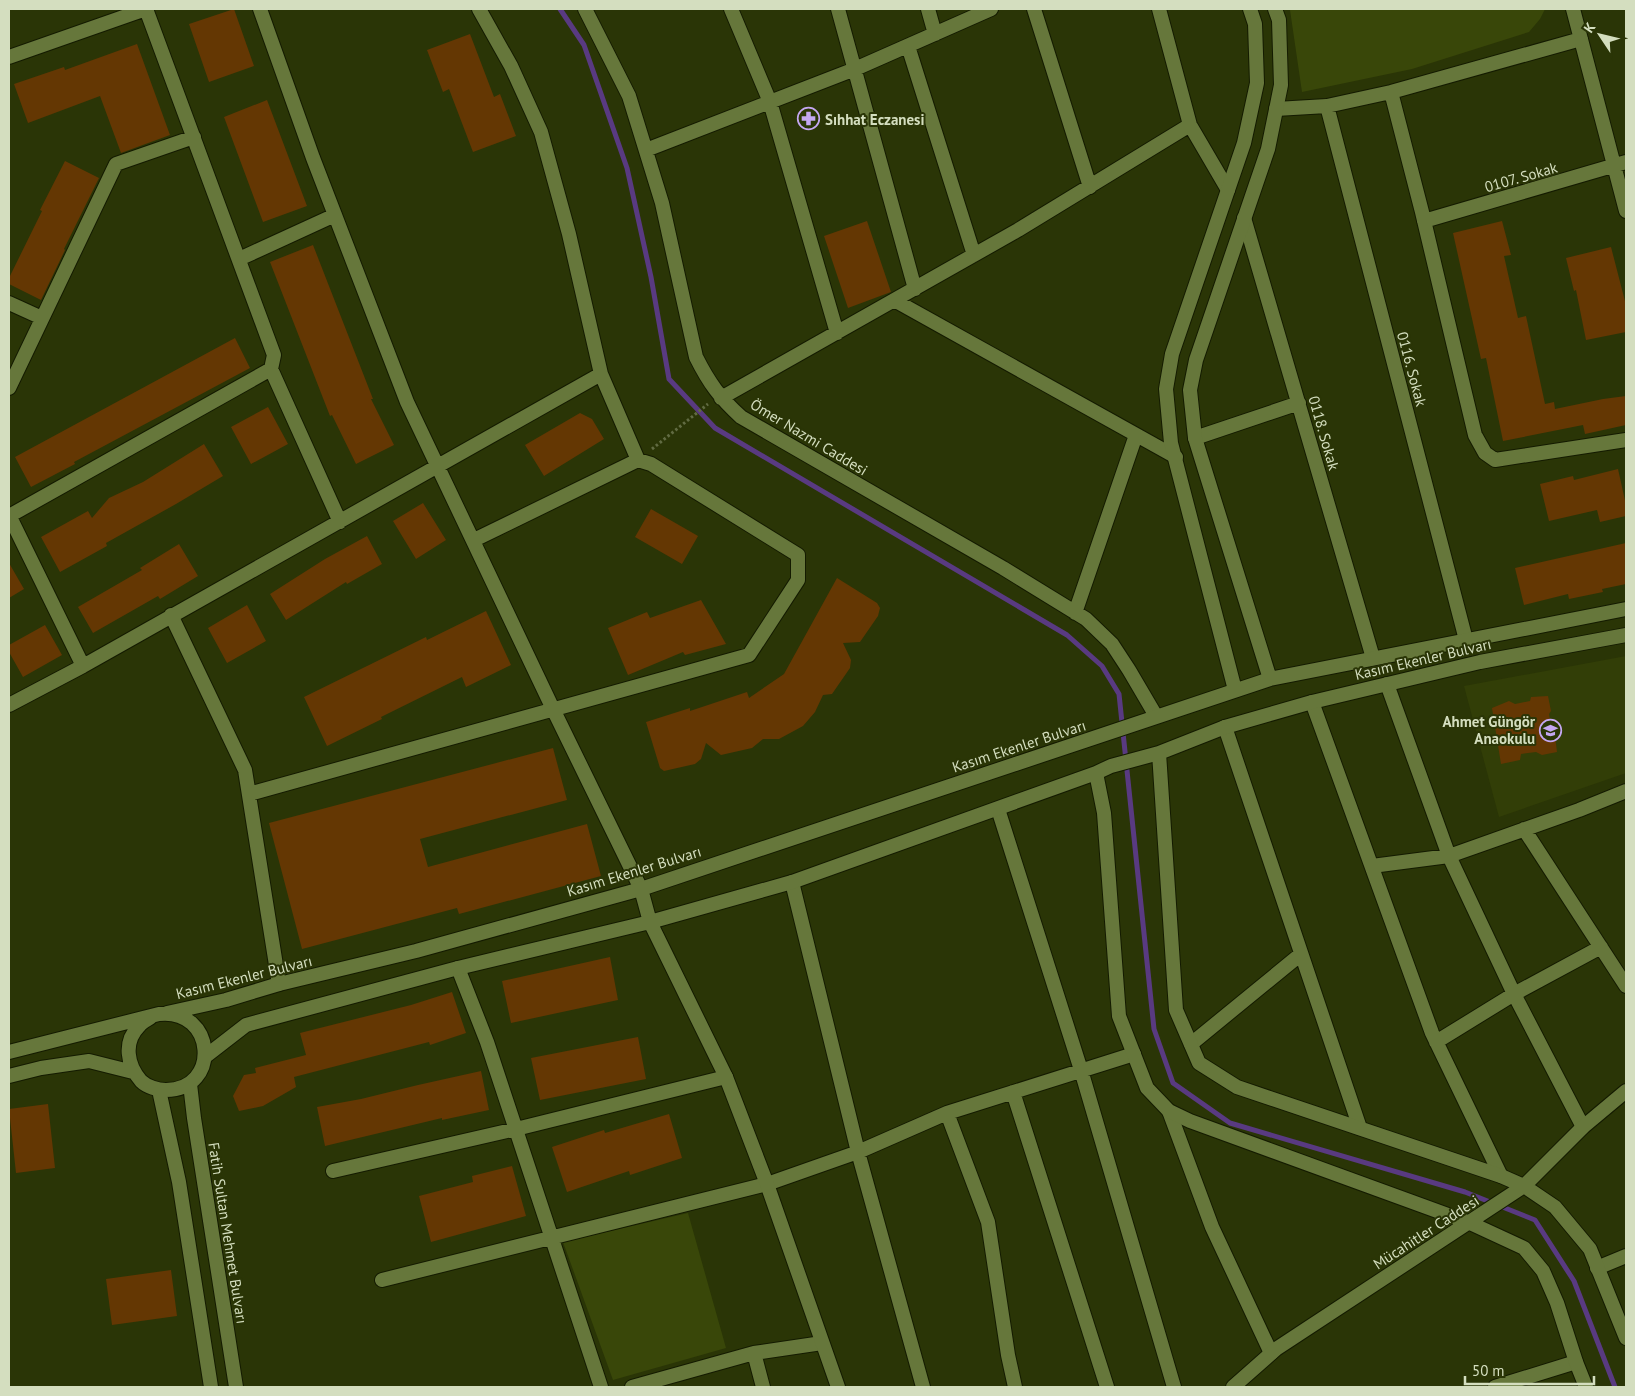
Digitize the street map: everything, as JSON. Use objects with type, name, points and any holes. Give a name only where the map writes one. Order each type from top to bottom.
[{"type":"street","points":[[9,57],[146,9],[274,355],[271,369],[340,522]]},
{"type":"street","points":[[260,9],[407,402],[641,889],[650,922],[726,1077],[767,1184],[838,1387]]},
{"type":"street","points":[[478,9],[512,66],[541,132],[569,234],[602,374],[638,460]]},
{"type":"street","name":"Ömer Nazmi Caddesi","points":[[585,9],[629,96],[662,203],[696,357],[705,376],[721,398],[742,417],[1003,568],[1086,619],[1112,644],[1130,670],[1151,718]]},
{"type":"street","points":[[731,9],[770,102],[837,333]]},
{"type":"street","points":[[838,9],[915,289]]},
{"type":"street","points":[[928,9],[935,34]]},
{"type":"street","points":[[646,150],[856,69],[991,9]]},
{"type":"street","points":[[1034,9],[1090,187]]},
{"type":"street","points":[[1159,9],[1190,125],[1228,190]]},
{"type":"street","points":[[1235,690],[1172,443],[1166,389],[1172,354],[1244,143],[1257,83],[1254,24],[1250,9]]},
{"type":"street","points":[[1270,679],[1195,438],[1190,390],[1196,360],[1268,149],[1281,85],[1279,20],[1275,9]]},
{"type":"street","points":[[1573,9],[1621,165],[1626,211]]},
{"type":"street","points":[[1276,110],[1327,106],[1391,92],[1581,38]]},
{"type":"street","points":[[908,46],[974,255]]},
{"type":"street","points":[[1391,92],[1475,435],[1486,454],[1495,460],[1626,440]]},
{"type":"street","name":"0116. Sokak","points":[[1327,106],[1466,640]]},
{"type":"street","points":[[721,398],[974,255],[1090,187],[1190,125]]},
{"type":"street","points":[[9,388],[116,164],[194,137]]},
{"type":"street","name":"0107. Sokak","points":[[1424,221],[1621,165]]},
{"type":"street","points":[[239,259],[336,215]]},
{"type":"street","name":"0118. Sokak","points":[[1244,218],[1373,658]]},
{"type":"street","points":[[894,300],[1176,457]]},
{"type":"street","points":[[9,302],[42,318]]},
{"type":"street","points":[[82,666],[9,516],[271,369]]},
{"type":"street","points":[[9,705],[340,522],[602,374]]},
{"type":"street","points":[[1195,438],[1299,403]]},
{"type":"street","points":[[1076,613],[1136,435]]},
{"type":"street","points":[[249,794],[749,655],[798,580],[798,555],[651,464],[638,460],[474,540]]},
{"type":"street","name":"Kasım Ekenler Bulvarı","points":[[167,1013],[226,1000],[279,984],[416,951],[641,889],[1270,679],[1626,608]]},
{"type":"street","points":[[171,616],[245,770],[279,984]]},
{"type":"street","name":"Kasım Ekenler Bulvarı","points":[[1096,774],[1111,766],[1159,753],[1225,726],[1312,702],[1480,662],[1626,635]]},
{"type":"street","points":[[1387,684],[1449,856],[1514,994],[1583,1127]]},
{"type":"street","points":[[1312,702],[1436,1042],[1502,1176]]},
{"type":"street","points":[[1225,726],[1360,1128]]},
{"type":"street","points":[[1159,753],[1176,1010],[1199,1063],[1237,1087],[1502,1176],[1524,1186],[1556,1207],[1590,1249],[1626,1338]]},
{"type":"street","points":[[206,1056],[246,1025],[458,968],[650,922],[792,882],[1096,774],[1104,813],[1119,1016],[1147,1088],[1169,1110],[1190,1122],[1470,1223],[1524,1248],[1543,1271],[1557,1303],[1586,1387]]},
{"type":"street","points":[[1372,866],[1449,856],[1579,810],[1626,791]]},
{"type":"street","points":[[998,809],[1082,1070],[1174,1387]]},
{"type":"street","points":[[1524,829],[1626,986]]},
{"type":"street","points":[[792,882],[858,1152],[923,1387]]},
{"type":"street","points":[[1436,1042],[1514,994],[1601,948]]},
{"type":"street","points":[[1191,1044],[1301,954]]},
{"type":"street","points":[[458,968],[516,1129],[601,1387]]},
{"type":"street","points":[[9,1052],[167,1013],[182,1016],[196,1026],[204,1040],[206,1056],[201,1071],[190,1084],[175,1090],[159,1090],[144,1084],[133,1072],[128,1056],[130,1040],[138,1026],[151,1017]]},
{"type":"street","points":[[382,1280],[767,1184],[858,1152],[947,1113],[1134,1054]]},
{"type":"street","points":[[9,1076],[41,1068],[89,1061],[133,1072]]},
{"type":"street","points":[[333,1172],[726,1077]]},
{"type":"street","name":"Fatih Sultan Mehmet Bulvarı","points":[[190,1084],[236,1387]]},
{"type":"street","points":[[159,1090],[179,1182],[211,1387]]},
{"type":"street","points":[[1013,1092],[1107,1387]]},
{"type":"street","name":"Mücahitler Caddesi","points":[[1234,1387],[1271,1353],[1524,1186],[1583,1127],[1626,1093]]},
{"type":"street","points":[[1169,1110],[1212,1227],[1271,1353]]},
{"type":"street","points":[[947,1113],[988,1222],[1008,1355],[1015,1387]]},
{"type":"street","points":[[1598,1268],[1626,1256]]},
{"type":"street","points":[[632,1387],[671,1382],[754,1354],[822,1344]]},
{"type":"street","points":[[754,1354],[763,1387]]},
{"type":"street","points":[[1495,1387],[1523,1383],[1576,1362]]},
{"type":"path","points":[[638,460],[704,406]]},
{"type":"shaded area","points":[[1545,9],[1540,19],[1529,32],[1412,69],[1302,92],[1290,10]]},
{"type":"shaded area","name":"Ahmet Güngör Anaokulu","points":[[1626,656],[1626,773],[1499,817],[1464,686]]},
{"type":"shaded area","points":[[688,1213],[726,1348],[613,1380],[563,1242]]},
{"type":"building","points":[[234,9],[254,66],[209,82],[189,24]]},
{"type":"building","points":[[470,34],[494,97],[500,94],[516,136],[473,152],[449,89],[443,92],[427,50]]},
{"type":"building","points":[[137,44],[170,135],[121,153],[100,96],[28,123],[14,84],[64,67],[65,70]]},
{"type":"building","points":[[267,100],[307,206],[263,222],[224,117]]},
{"type":"building","points":[[65,161],[99,178],[41,300],[9,284],[9,278]]},
{"type":"building","points":[[867,221],[891,292],[848,308],[824,236]]},
{"type":"building","points":[[1502,221],[1511,255],[1504,256],[1518,318],[1526,316],[1545,404],[1554,402],[1555,409],[1626,396],[1626,425],[1585,434],[1583,425],[1503,441],[1486,358],[1481,359],[1453,233]]},
{"type":"building","points":[[313,245],[373,399],[371,399],[394,445],[356,464],[332,415],[330,416],[270,262]]},
{"type":"building","points":[[1611,247],[1626,305],[1626,332],[1586,340],[1576,290],[1574,291],[1566,258]]},
{"type":"building","points":[[235,338],[250,368],[31,487],[15,457]]},
{"type":"building","points":[[268,407],[288,444],[251,464],[231,427]]},
{"type":"building","points":[[580,413],[592,419],[604,439],[544,476],[525,445]]},
{"type":"building","points":[[204,444],[223,476],[106,543],[107,546],[60,572],[41,537],[88,511],[92,518],[109,498],[143,482]]},
{"type":"building","points":[[1618,469],[1626,505],[1626,516],[1600,522],[1597,510],[1549,521],[1540,484],[1573,476],[1574,480]]},
{"type":"building","points":[[423,503],[446,540],[416,559],[393,521]]},
{"type":"building","points":[[651,509],[698,536],[682,564],[635,537]]},
{"type":"building","points":[[367,536],[382,564],[347,584],[346,582],[286,620],[270,594],[325,559]]},
{"type":"building","points":[[1626,543],[1626,584],[1602,589],[1603,592],[1569,599],[1568,594],[1524,605],[1515,568]]},
{"type":"building","points":[[179,544],[198,576],[160,599],[158,596],[93,633],[78,607],[142,570],[140,568]]},
{"type":"building","points":[[9,563],[24,589],[9,598]]},
{"type":"building","points":[[837,578],[877,603],[880,608],[878,616],[860,642],[843,643],[851,660],[850,668],[832,694],[823,695],[815,712],[803,726],[779,739],[763,739],[752,748],[721,755],[706,743],[701,759],[695,764],[664,771],[660,768],[646,722],[690,708],[690,711],[747,692],[749,698],[784,674]]},
{"type":"building","points":[[701,600],[726,644],[685,655],[683,652],[628,675],[608,628],[647,612],[650,618]]},
{"type":"building","points":[[247,605],[266,641],[227,663],[208,628]]},
{"type":"building","points":[[486,611],[511,665],[466,687],[462,677],[327,746],[304,697],[426,637],[427,640]]},
{"type":"building","points":[[45,625],[62,655],[23,677],[9,652],[9,645]]},
{"type":"building","points":[[1548,696],[1552,733],[1555,736],[1557,752],[1542,755],[1536,752],[1521,754],[1520,760],[1501,764],[1492,708],[1509,701],[1515,704],[1530,701],[1531,697]]},
{"type":"building","points":[[553,748],[567,800],[420,839],[428,867],[587,824],[601,876],[459,914],[457,908],[302,949],[269,823]]},
{"type":"building","points":[[610,957],[618,1000],[511,1023],[502,981]]},
{"type":"building","points":[[452,992],[466,1033],[430,1045],[429,1042],[294,1077],[296,1087],[263,1106],[239,1111],[233,1096],[244,1075],[256,1073],[255,1068],[306,1055],[300,1033],[411,1005]]},
{"type":"building","points":[[638,1037],[646,1079],[540,1100],[531,1058]]},
{"type":"building","points":[[481,1071],[489,1110],[442,1120],[442,1118],[325,1146],[317,1107],[361,1099]]},
{"type":"building","points":[[48,1104],[55,1168],[16,1173],[9,1109]]},
{"type":"building","points":[[669,1114],[682,1158],[630,1175],[629,1171],[567,1192],[552,1147],[604,1130],[605,1133]]},
{"type":"building","points":[[512,1166],[526,1216],[431,1242],[419,1196],[473,1182],[472,1176]]},
{"type":"building","points":[[171,1270],[177,1316],[112,1325],[106,1279]]},
{"type":"waterway","points":[[560,9],[584,45],[627,168],[651,277],[669,379],[715,428],[1067,635],[1102,666],[1119,694],[1154,1029],[1173,1083],[1230,1123],[1465,1192],[1535,1220],[1574,1281],[1615,1387]]},
{"type":"place","name":"Sıhhat Eczanesi","points":[[809,119]]},
{"type":"place","name":"Ahmet Güngör Anaokulu","points":[[1551,730]]}]
